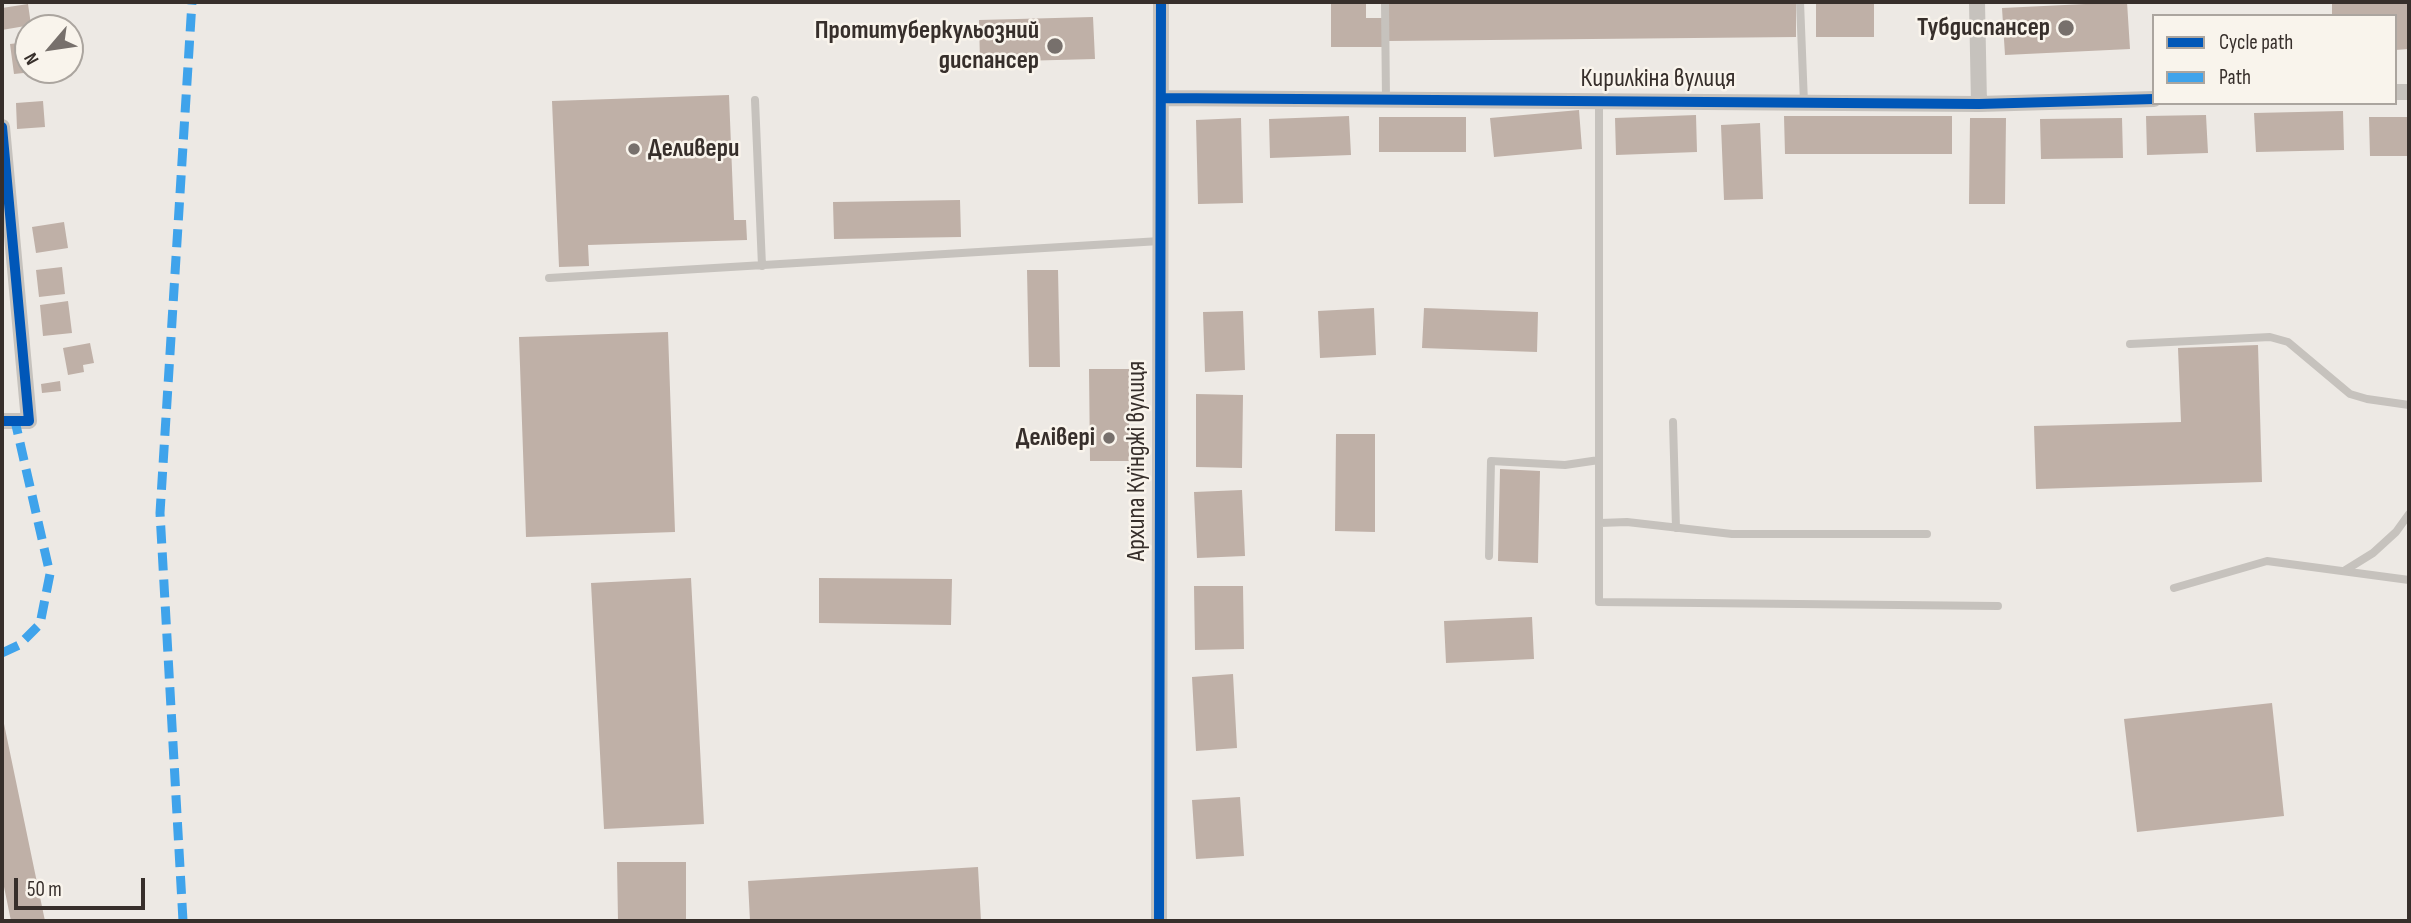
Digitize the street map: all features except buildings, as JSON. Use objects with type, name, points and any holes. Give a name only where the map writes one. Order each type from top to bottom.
[{"type":"street","name":"Архипа Куїнджі вулиця","points":[[1159,921],[1161,2]]},
{"type":"street","points":[[1977,2],[1979,104]]},
{"type":"street","name":"Кирилкіна вулиця","points":[[1162,98],[1979,104],[2152,99]]},
{"type":"street","points":[[2,127],[29,421],[2,421]]},
{"type":"lane","points":[[1385,2],[1387,100]]},
{"type":"lane","points":[[1800,2],[1804,103]]},
{"type":"lane","points":[[755,100],[762,266]]},
{"type":"lane","points":[[1599,101],[1600,602],[1998,606]]},
{"type":"lane","points":[[549,278],[1160,241]]},
{"type":"lane","points":[[2130,344],[2270,337],[2288,342],[2350,394],[2409,405]]},
{"type":"lane","points":[[1673,422],[1676,528]]},
{"type":"lane","points":[[1489,556],[1491,461],[1565,465],[1600,460]]},
{"type":"lane","points":[[2344,571],[2373,553],[2409,514]]},
{"type":"lane","points":[[1600,523],[1627,522],[1732,534],[1927,534]]},
{"type":"lane","points":[[2174,588],[2267,561],[2409,580]]},
{"type":"marked path","points":[[183,921],[160,513],[192,2]]},
{"type":"marked path","points":[[2,653],[19,645],[40,624],[50,574],[15,421]]},
{"type":"cycle path","points":[[1159,921],[1161,2]]},
{"type":"cycle path","points":[[1162,98],[1979,104],[2152,99]]},
{"type":"cycle path","points":[[2,127],[29,421],[2,421]]},
{"type":"place","name":"Тубдиспансер","points":[[2066,28]]},
{"type":"place","name":"Протитуберкульозний диспансер","points":[[1055,46]]},
{"type":"place","name":"Деливери","points":[[634,149]]},
{"type":"place","name":"Делівері","points":[[1109,438]]}]
